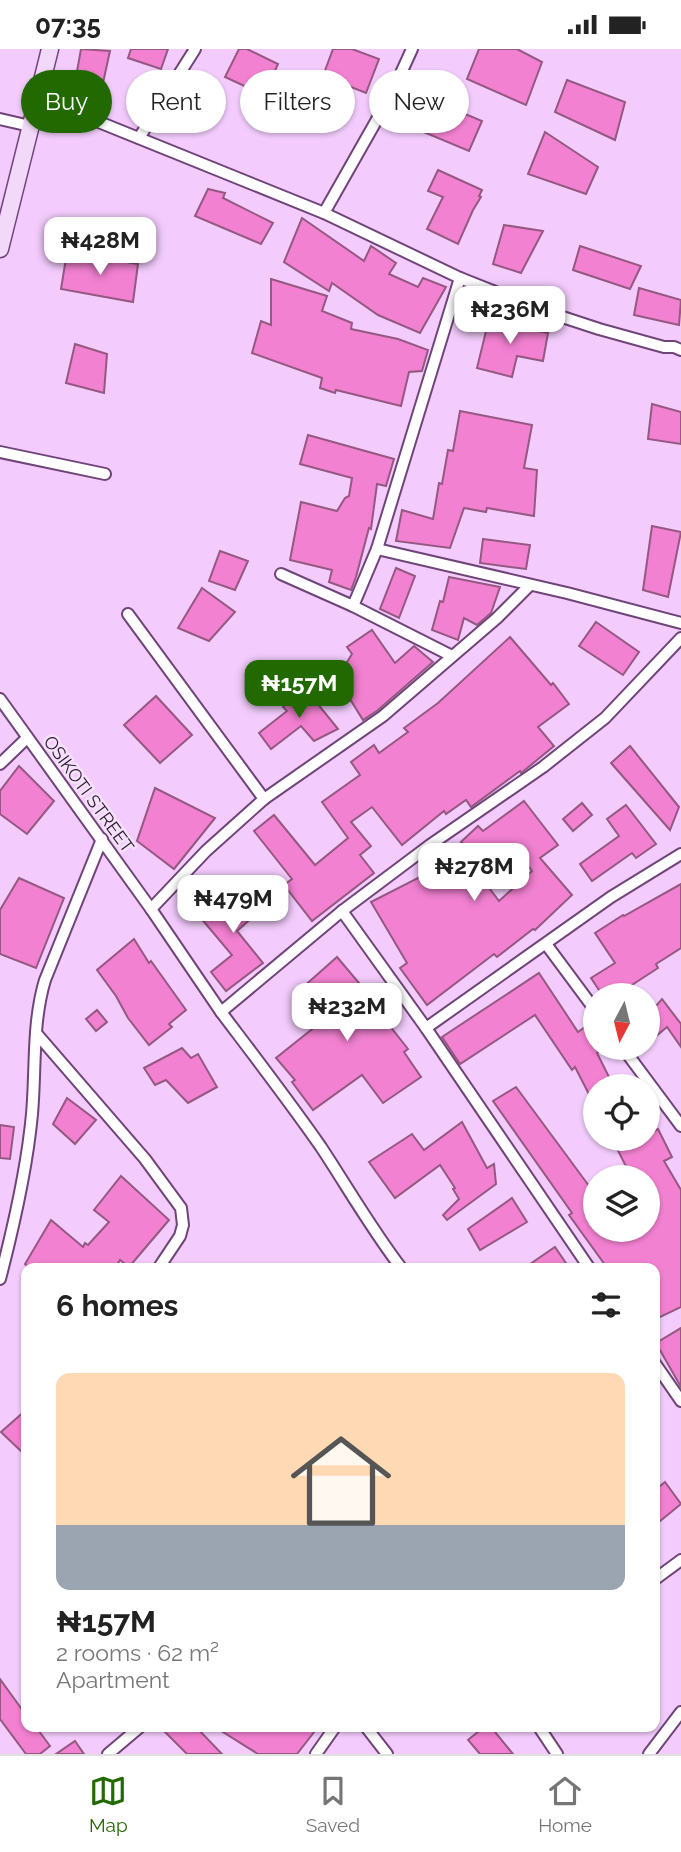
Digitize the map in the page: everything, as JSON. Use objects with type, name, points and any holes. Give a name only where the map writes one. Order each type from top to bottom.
[{"type":"main road","points":[[44,70],[50,49]]},
{"type":"main road","points":[[0,249],[28,133]]},
{"type":"street","points":[[139,138],[195,49]]},
{"type":"street","points":[[324,213],[392,93],[412,49]]},
{"type":"street","points":[[0,118],[21,124]]},
{"type":"street","points":[[112,127],[324,213],[460,278],[538,309],[664,347],[679,346]]},
{"type":"street","points":[[353,606],[377,549],[460,278]]},
{"type":"street","points":[[0,452],[105,474]]},
{"type":"street","points":[[377,549],[578,595],[681,622]]},
{"type":"street","points":[[281,574],[353,606],[452,656]]},
{"type":"street","points":[[151,909],[206,851],[264,799],[383,716],[498,618],[530,585]]},
{"type":"street","points":[[128,614],[264,799]]},
{"type":"street","points":[[221,1012],[342,911],[430,845],[543,767],[605,718],[681,638]]},
{"type":"street","name":"OSIKOTI STREET","points":[[0,699],[102,839],[221,1012],[313,1137],[398,1263]]},
{"type":"street","points":[[0,764],[27,738]]},
{"type":"street","points":[[0,1279],[23,1175],[30,1127],[38,1003],[102,839]]},
{"type":"street","points":[[426,1028],[611,897],[681,854]]},
{"type":"street","points":[[342,911],[426,1028],[586,1263]]},
{"type":"street","points":[[546,944],[583,994]]},
{"type":"street","points":[[36,1033],[145,1159],[181,1208],[183,1225],[180,1236],[162,1263]]},
{"type":"street","points":[[633,1061],[681,1126]]},
{"type":"street","points":[[660,1371],[681,1401]]},
{"type":"street","points":[[660,1576],[681,1560]]},
{"type":"street","points":[[649,1754],[681,1712]]},
{"type":"street","points":[[108,1754],[134,1732]]},
{"type":"street","points":[[316,1754],[331,1732]]},
{"type":"street","points":[[370,1732],[387,1754]]},
{"type":"street","points":[[542,1732],[557,1754]]},
{"type":"building","points":[[81,49],[110,51],[106,70],[77,70]]},
{"type":"building","points":[[131,49],[168,49],[161,69],[128,58]]},
{"type":"building","points":[[239,49],[247,49],[278,64],[275,70],[240,70],[240,84],[226,75]]},
{"type":"building","points":[[333,49],[352,49],[379,59],[375,70],[369,70],[366,93],[355,89],[355,70],[325,70]]},
{"type":"building","points":[[479,49],[517,49],[542,62],[526,105],[469,80]]},
{"type":"building","points":[[567,80],[625,102],[615,140],[555,112]]},
{"type":"building","points":[[469,116],[482,121],[469,151],[426,133],[469,133]]},
{"type":"building","points":[[545,132],[598,167],[586,194],[528,174]]},
{"type":"building","points":[[438,170],[482,190],[458,244],[427,229],[443,197],[428,191]]},
{"type":"building","points":[[208,189],[225,193],[223,198],[273,223],[261,244],[195,216]]},
{"type":"building","points":[[302,218],[364,261],[371,246],[396,263],[389,274],[418,287],[423,278],[446,287],[420,333],[378,315],[332,283],[329,291],[284,262]]},
{"type":"building","points":[[504,225],[543,231],[521,273],[493,264]]},
{"type":"building","points":[[580,246],[641,266],[630,289],[573,270]]},
{"type":"building","points":[[67,252],[138,264],[133,302],[61,289]]},
{"type":"building","points":[[271,279],[327,296],[322,311],[352,323],[351,329],[398,339],[428,350],[422,371],[409,372],[401,406],[320,388],[322,378],[252,353],[261,321],[271,325]]},
{"type":"building","points":[[639,288],[681,300],[679,325],[634,315]]},
{"type":"building","points":[[495,317],[525,324],[524,328],[548,333],[543,361],[517,356],[512,377],[477,368],[487,327],[492,329]]},
{"type":"building","points":[[75,344],[107,354],[104,393],[66,383]]},
{"type":"building","points":[[652,404],[681,412],[681,444],[648,439]]},
{"type":"building","points":[[460,411],[532,425],[524,468],[537,470],[534,516],[487,508],[486,512],[464,508],[450,548],[396,541],[402,510],[433,519],[448,450],[453,451]]},
{"type":"building","points":[[308,435],[394,459],[386,486],[377,484],[371,529],[369,528],[351,590],[329,582],[332,570],[290,560],[301,502],[337,511],[349,496],[352,478],[300,464]]},
{"type":"building","points":[[652,526],[681,532],[668,597],[643,590]]},
{"type":"building","points":[[483,539],[530,545],[526,569],[480,563]]},
{"type":"building","points":[[220,551],[248,561],[235,590],[209,581]]},
{"type":"building","points":[[396,568],[415,576],[399,618],[380,609]]},
{"type":"building","points":[[449,577],[500,587],[491,613],[477,625],[464,618],[458,640],[432,630]]},
{"type":"building","points":[[202,588],[235,612],[209,641],[178,628]]},
{"type":"building","points":[[596,622],[639,652],[623,675],[579,646]]},
{"type":"building","points":[[372,630],[395,663],[414,646],[433,662],[363,720],[337,678],[352,654],[347,647]]},
{"type":"building","points":[[510,637],[569,704],[538,727],[554,746],[521,773],[520,771],[471,807],[466,800],[446,814],[444,811],[402,845],[372,807],[351,822],[371,846],[360,855],[374,873],[312,921],[284,885],[292,879],[254,831],[274,815],[315,865],[348,838],[322,802],[360,775],[351,762],[374,745],[379,753],[408,732],[404,728],[438,703]]},
{"type":"building","points":[[304,687],[338,729],[314,741],[301,726],[271,749],[259,733],[287,711],[283,707]]},
{"type":"building","points":[[156,696],[192,735],[160,763],[124,725]]},
{"type":"building","points":[[630,746],[679,807],[670,830],[611,763]]},
{"type":"building","points":[[19,766],[54,801],[27,834],[0,814],[0,791]]},
{"type":"building","points":[[155,788],[215,818],[174,869],[137,841]]},
{"type":"building","points":[[524,801],[558,845],[540,858],[572,895],[535,930],[497,957],[494,954],[427,1005],[400,968],[407,963],[371,902],[428,873],[466,846],[461,842],[478,826],[483,831]],"holes":[[[514,847],[532,871],[499,901],[481,877]]]},
{"type":"building","points":[[582,803],[592,815],[573,831],[563,819]]},
{"type":"building","points":[[626,805],[656,844],[636,858],[632,853],[592,881],[580,864],[619,836],[607,819]]},
{"type":"building","points":[[19,878],[64,898],[36,968],[0,954],[0,910]]},
{"type":"building","points":[[240,883],[262,909],[237,931],[263,963],[226,991],[211,972],[232,955],[200,917]]},
{"type":"building","points":[[681,884],[681,948],[656,964],[658,968],[635,983],[594,983],[591,978],[615,963],[595,933]]},
{"type":"building","points":[[134,939],[186,1010],[169,1024],[172,1027],[149,1045],[97,970]]},
{"type":"building","points":[[337,957],[381,1009],[378,1011],[408,1049],[404,1052],[421,1077],[383,1103],[362,1075],[313,1110],[292,1082],[295,1080],[276,1058],[326,1018],[327,1015],[302,988]]},
{"type":"building","points":[[539,973],[578,1032],[583,1028],[583,1061],[601,1061],[608,1074],[583,1074],[583,1083],[575,1067],[572,1070],[535,1015],[460,1064],[442,1037]]},
{"type":"building","points":[[662,999],[681,1024],[681,1047],[667,1027],[660,1033]]},
{"type":"building","points":[[97,1010],[107,1022],[96,1031],[86,1019]]},
{"type":"building","points":[[182,1048],[191,1058],[198,1054],[217,1087],[188,1103],[166,1080],[155,1085],[144,1068]]},
{"type":"building","points":[[516,1087],[583,1178],[583,1234],[569,1215],[572,1213],[493,1101]]},
{"type":"building","points":[[67,1098],[96,1120],[75,1144],[53,1124]]},
{"type":"building","points":[[462,1122],[487,1168],[494,1164],[496,1184],[447,1220],[443,1215],[459,1199],[440,1165],[395,1198],[369,1162],[412,1134],[424,1150]]},
{"type":"building","points":[[0,1125],[14,1127],[10,1159],[0,1158]]},
{"type":"building","points":[[660,1133],[672,1157],[664,1161],[681,1190],[681,1307],[660,1317],[660,1263],[604,1263],[588,1242],[660,1242],[660,1165],[625,1165],[618,1151],[660,1151]]},
{"type":"building","points":[[121,1176],[169,1220],[132,1263],[120,1260],[118,1263],[26,1263],[51,1220],[83,1247],[85,1243],[88,1245],[109,1222],[94,1210]]},
{"type":"building","points":[[512,1198],[527,1222],[480,1250],[468,1229]]},
{"type":"building","points":[[555,1247],[566,1263],[532,1263]]},
{"type":"building","points":[[681,1328],[681,1387],[660,1350],[660,1341]]},
{"type":"building","points":[[21,1414],[21,1451],[1,1432]]},
{"type":"building","points":[[665,1482],[681,1504],[660,1521],[660,1486]]},
{"type":"building","points":[[0,1679],[21,1708],[21,1732],[40,1732],[50,1746],[40,1754],[26,1754],[0,1719]]},
{"type":"building","points":[[165,1732],[201,1732],[222,1754],[187,1754]]},
{"type":"building","points":[[223,1732],[314,1732],[297,1754],[258,1754]]},
{"type":"building","points":[[478,1732],[495,1732],[513,1754],[480,1754],[468,1740]]},
{"type":"building","points":[[75,1741],[84,1754],[56,1754]]}]
